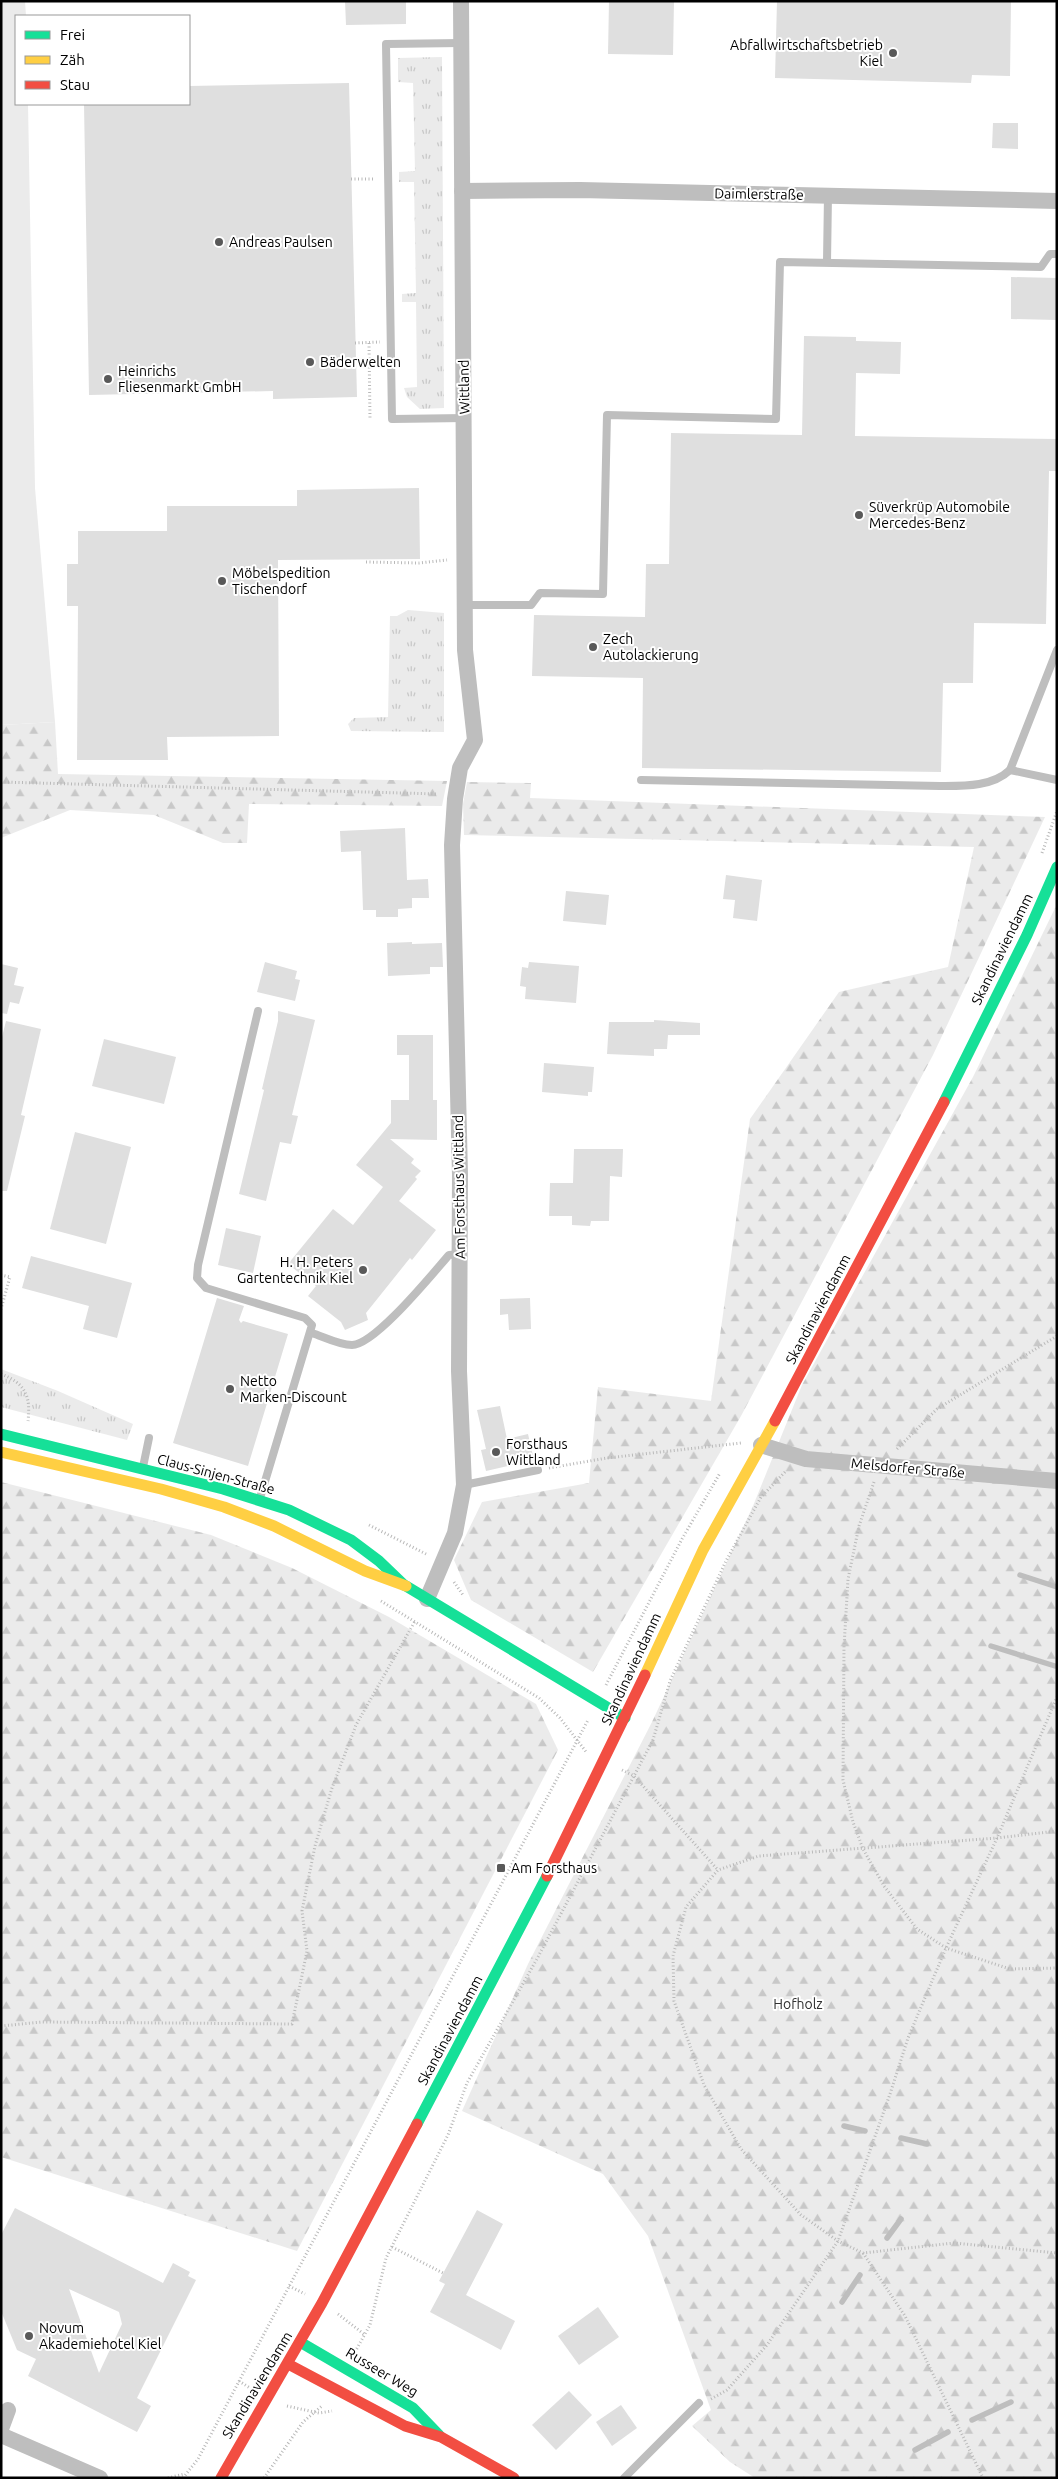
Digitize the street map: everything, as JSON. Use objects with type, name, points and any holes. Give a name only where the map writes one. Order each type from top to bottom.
[{"type":"main road","name":"Skandinaviendamm","points":[[221,2478],[300,2342],[532,1906],[625,1718],[703,1550],[952,1086],[1027,935],[1057,867]]},
{"type":"main road","name":"Claus-Sinjen-Straße","points":[[1,1434],[260,1499],[315,1521],[352,1542],[386,1564],[404,1585]]},
{"type":"main road","name":"Claus-Sinjen-Straße","points":[[1,1452],[139,1484],[255,1517],[377,1578],[404,1585],[597,1703],[625,1718]]},
{"type":"main road","name":"Russeer Weg","points":[[300,2342],[414,2408],[441,2438]]},
{"type":"main road","name":"Russeer Weg","points":[[288,2364],[405,2426],[441,2438],[514,2478]]},
{"type":"street","name":"Wittland","points":[[460,768],[475,740],[467,680],[465,605],[461,1]]},
{"type":"street","name":"Daimlerstraße","points":[[462,191],[580,190],[1057,201]]},
{"type":"street","name":"Am Forsthaus Wittland","points":[[427,1599],[455,1533],[464,1485],[459,1371],[460,1254],[452,922],[452,845],[455,799],[460,768]]},
{"type":"street","name":"Melsdorfer Straße","points":[[761,1445],[806,1459],[1057,1481]]},
{"type":"street","points":[[1,2429],[8,2410]]},
{"type":"street","points":[[1,2436],[100,2478]]},
{"type":"lane","points":[[461,44],[386,44],[392,419],[465,418]]},
{"type":"lane","points":[[827,262],[828,195]]},
{"type":"lane","points":[[465,605],[531,604],[540,593],[603,594],[607,415],[776,419],[780,262],[1041,267],[1050,254],[1057,254]]},
{"type":"lane","points":[[641,780],[968,785],[992,781],[1003,777],[1010,770],[1057,650]]},
{"type":"lane","points":[[1010,770],[1057,780]]},
{"type":"lane","points":[[255,1517],[312,1333],[312,1325],[305,1318],[206,1288],[197,1278],[198,1265],[258,1011]]},
{"type":"lane","points":[[312,1333],[346,1344],[358,1344],[392,1319],[449,1255],[460,1254]]},
{"type":"lane","points":[[139,1484],[149,1438]]},
{"type":"lane","points":[[464,1485],[538,1470]]},
{"type":"lane","points":[[624,2478],[699,2403]]},
{"type":"path","points":[[351,179],[388,179]]},
{"type":"path","points":[[355,343],[377,342]]},
{"type":"path","points":[[369,343],[370,420]]},
{"type":"path","points":[[366,562],[419,563],[465,558]]},
{"type":"path","points":[[1,782],[444,794],[455,799]]},
{"type":"path","points":[[1038,860],[1057,811]]},
{"type":"path","points":[[1,1275],[10,1277],[1,1309]]},
{"type":"path","points":[[1057,1336],[937,1409],[880,1465],[859,1526],[848,1579],[844,1647],[843,1780],[853,1822],[863,1849],[884,1886],[918,1929],[946,1948],[1010,1969],[1057,1968]]},
{"type":"path","points":[[1,1374],[14,1378],[26,1390],[29,1398],[27,1424]]},
{"type":"path","points":[[733,1451],[742,1434]]},
{"type":"path","points":[[538,1470],[607,1458],[737,1442],[761,1445]]},
{"type":"path","points":[[346,2368],[370,2325],[386,2258],[448,2135],[468,2083],[538,1957],[653,1740],[670,1681],[739,1537],[761,1497],[780,1474],[806,1459]]},
{"type":"path","points":[[168,2478],[184,2476],[198,2459],[682,1539],[723,1467]]},
{"type":"path","points":[[376,1598],[539,1698],[560,1718],[576,1741]]},
{"type":"path","points":[[1,2026],[42,2022],[292,2024],[307,1951],[302,1910],[315,1846],[332,1788],[356,1725],[416,1621]]},
{"type":"path","points":[[699,2403],[728,2390],[767,2344],[838,2241],[908,2038],[1057,1697]]},
{"type":"path","points":[[634,1776],[718,1870]]},
{"type":"path","points":[[983,2478],[905,2316],[863,2253],[838,2241],[801,2215],[741,2149],[704,2085],[674,2001],[673,1956],[686,1907],[718,1870],[759,1856],[997,1838],[1057,1830]]},
{"type":"path","points":[[863,2253],[954,2243],[1057,2253]]},
{"type":"path","points":[[392,2246],[444,2273]]},
{"type":"path","points":[[264,2478],[303,2422],[323,2404],[335,2388]]},
{"type":"green space","points":[[1,1],[25,1],[26,15],[15,15],[15,105],[28,105],[35,488],[55,722],[1,725]]},
{"type":"green space","points":[[442,57],[444,408],[420,409],[407,397],[404,388],[417,387],[416,302],[402,302],[402,294],[416,293],[414,182],[399,182],[399,172],[415,171],[413,83],[398,82],[398,58]]},
{"type":"green space","points":[[408,610],[444,613],[444,732],[351,731],[348,724],[354,718],[388,717],[390,616],[397,616]]},
{"type":"green space","points":[[55,722],[58,774],[447,781],[442,806],[249,804],[247,843],[223,843],[154,815],[70,810],[1,838],[1,725]]},
{"type":"green space","points":[[467,782],[531,783],[530,798],[1045,817],[933,1055],[741,1416],[593,1672],[471,1600],[454,1560],[482,1502],[589,1483],[598,1387],[711,1401],[750,1119],[839,992],[948,967],[974,847],[464,835],[463,804]]},
{"type":"green space","name":"Hofholz","points":[[1057,904],[1057,2478],[755,2478],[730,2462],[692,2426],[711,2410],[648,2236],[603,2174],[462,2111],[528,1964],[652,1722],[753,1506],[802,1385],[973,1077]]},
{"type":"green space","points":[[1,1369],[58,1391],[133,1424],[127,1440],[1,1407]]},
{"type":"green space","points":[[1,1482],[211,1535],[292,1568],[389,1617],[536,1704],[558,1750],[297,2251],[1,2157]]},
{"type":"building","points":[[345,1],[406,1],[406,24],[346,25]]},
{"type":"building","points":[[609,1],[674,1],[673,55],[608,54]]},
{"type":"building","name":"Abfallwirtschaftsbetrieb Kiel","points":[[777,1],[1011,1],[1010,76],[972,75],[971,83],[775,78]]},
{"type":"building","name":"Andreas Paulsen","points":[[349,83],[357,397],[273,399],[273,391],[89,395],[84,105],[190,105],[190,86]]},
{"type":"building","points":[[993,123],[1018,123],[1018,149],[992,148]]},
{"type":"building","points":[[1011,277],[1057,278],[1057,320],[1011,319]]},
{"type":"building","name":"Süverkrüp Automobile Mercedes-Benz","points":[[804,336],[856,337],[856,341],[901,342],[900,374],[856,373],[855,436],[1057,439],[1057,471],[1049,471],[1046,624],[974,623],[973,683],[943,683],[941,772],[642,768],[643,678],[532,676],[534,615],[645,617],[646,564],[669,564],[671,433],[802,435]]},
{"type":"building","points":[[419,488],[420,559],[278,560],[279,736],[167,737],[168,760],[77,760],[78,606],[67,606],[67,564],[78,564],[78,531],[167,531],[167,506],[297,506],[297,490]]},
{"type":"building","points":[[405,828],[407,880],[428,879],[429,898],[412,898],[412,908],[398,909],[398,917],[376,917],[376,910],[363,910],[361,851],[341,852],[340,831]]},
{"type":"building","points":[[726,875],[762,880],[757,921],[733,918],[735,900],[723,899]]},
{"type":"building","points":[[566,891],[609,895],[606,925],[563,921]]},
{"type":"building","points":[[412,942],[412,944],[442,943],[443,967],[430,967],[430,974],[388,976],[387,943]]},
{"type":"building","points":[[265,962],[297,971],[295,979],[300,980],[295,1001],[257,992]]},
{"type":"building","points":[[529,962],[579,966],[576,1003],[525,999],[526,987],[520,986],[522,967],[528,968]]},
{"type":"building","points":[[1,964],[18,968],[14,985],[24,987],[19,1004],[10,1002],[7,1014],[1,1013]]},
{"type":"building","points":[[278,1011],[315,1020],[292,1115],[298,1116],[291,1144],[280,1142],[266,1201],[239,1194],[264,1090],[262,1089],[278,1021]]},
{"type":"building","points":[[654,1020],[700,1023],[700,1035],[668,1035],[667,1049],[654,1049],[654,1056],[607,1054],[609,1022],[654,1022]]},
{"type":"building","points":[[6,1021],[41,1029],[21,1115],[25,1116],[7,1191],[1,1191],[1,1041]]},
{"type":"building","points":[[397,1035],[433,1035],[433,1100],[437,1100],[437,1140],[390,1139],[414,1159],[411,1163],[421,1171],[415,1177],[417,1179],[399,1201],[436,1230],[412,1260],[410,1258],[366,1313],[368,1320],[345,1330],[341,1322],[308,1296],[316,1286],[288,1264],[333,1209],[353,1225],[383,1187],[356,1165],[391,1123],[391,1100],[409,1100],[409,1055],[397,1055]]},
{"type":"building","points":[[104,1039],[176,1057],[164,1104],[92,1086]]},
{"type":"building","points":[[544,1063],[594,1067],[592,1092],[588,1092],[588,1096],[542,1092]]},
{"type":"building","points":[[75,1132],[131,1147],[106,1244],[50,1229]]},
{"type":"building","points":[[574,1149],[623,1149],[622,1177],[610,1176],[609,1221],[591,1221],[590,1226],[572,1225],[572,1216],[549,1216],[550,1183],[573,1183]]},
{"type":"building","points":[[226,1228],[261,1236],[253,1273],[218,1265]]},
{"type":"building","points":[[31,1256],[132,1283],[117,1338],[83,1329],[89,1306],[22,1288]]},
{"type":"building","name":"Netto Marken-Discount","points":[[217,1298],[244,1306],[239,1320],[241,1323],[243,1321],[288,1334],[248,1466],[173,1443]]},
{"type":"building","points":[[530,1298],[531,1329],[509,1330],[508,1314],[500,1315],[500,1299]]},
{"type":"building","points":[[500,1406],[507,1439],[528,1434],[534,1460],[486,1471],[481,1450],[486,1449],[477,1410]]},
{"type":"building","points":[[15,2208],[163,2283],[173,2263],[190,2272],[188,2276],[196,2280],[137,2398],[151,2406],[137,2432],[28,2376],[36,2359],[17,2350],[1,2311],[1,2235]],"holes":[[[69,2289],[119,2312],[122,2324],[99,2373]]]},
{"type":"building","points":[[477,2210],[503,2224],[466,2295],[515,2321],[501,2350],[430,2312],[445,2284],[439,2281]]},
{"type":"building","points":[[598,2307],[619,2337],[579,2365],[558,2336]]},
{"type":"building","points":[[569,2391],[592,2415],[556,2450],[532,2425]]},
{"type":"building","points":[[621,2405],[637,2428],[612,2446],[596,2422]]},
{"type":"waterway","points":[[1020,1575],[1057,1587]]},
{"type":"waterway","points":[[991,1646],[1055,1666]]},
{"type":"waterway","points":[[844,2126],[865,2131]]},
{"type":"waterway","points":[[901,2138],[927,2144]]},
{"type":"waterway","points":[[887,2238],[901,2219]]},
{"type":"waterway","points":[[842,2302],[860,2275]]},
{"type":"waterway","points":[[972,2420],[1011,2402]]},
{"type":"waterway","points":[[915,2450],[948,2432]]},
{"type":"traffic: fast","points":[[944,1102],[1027,935],[1057,867]]},
{"type":"traffic: fast","points":[[1,1434],[223,1489],[289,1510],[351,1540],[379,1561],[404,1585]]},
{"type":"traffic: fast","points":[[406,1586],[625,1718]]},
{"type":"traffic: fast","points":[[417,2124],[547,1876]]},
{"type":"traffic: fast","points":[[300,2342],[413,2408],[439,2435]]},
{"type":"traffic: slow","points":[[645,1675],[703,1550],[775,1421]]},
{"type":"traffic: slow","points":[[1,1452],[161,1489],[224,1507],[274,1526],[365,1571],[406,1586]]},
{"type":"traffic: jam","points":[[775,1421],[944,1102]]},
{"type":"traffic: jam","points":[[547,1876],[645,1675]]},
{"type":"traffic: jam","points":[[221,2478],[322,2303],[417,2124]]},
{"type":"traffic: jam","points":[[288,2364],[405,2426],[441,2437],[514,2478]]},
{"type":"place","name":"Abfallwirtschaftsbetrieb Kiel","points":[[893,53]]},
{"type":"place","name":"Andreas Paulsen","points":[[219,242]]},
{"type":"place","name":"Bäderwelten","points":[[310,362]]},
{"type":"place","name":"Heinrichs Fliesenmarkt GmbH","points":[[108,379]]},
{"type":"place","name":"Süverkrüp Automobile Mercedes-Benz","points":[[859,515]]},
{"type":"place","name":"Möbelspedition Tischendorf","points":[[222,581]]},
{"type":"place","name":"Zech Autolackierung","points":[[593,647]]},
{"type":"place","name":"H. H. Peters Gartentechnik Kiel","points":[[363,1270]]},
{"type":"place","name":"Netto Marken-Discount","points":[[230,1389]]},
{"type":"place","name":"Forsthaus Wittland","points":[[496,1452]]},
{"type":"place","name":"Am Forsthaus","points":[[501,1868]]},
{"type":"place","name":"Novum Akademiehotel Kiel","points":[[29,2336]]}]
